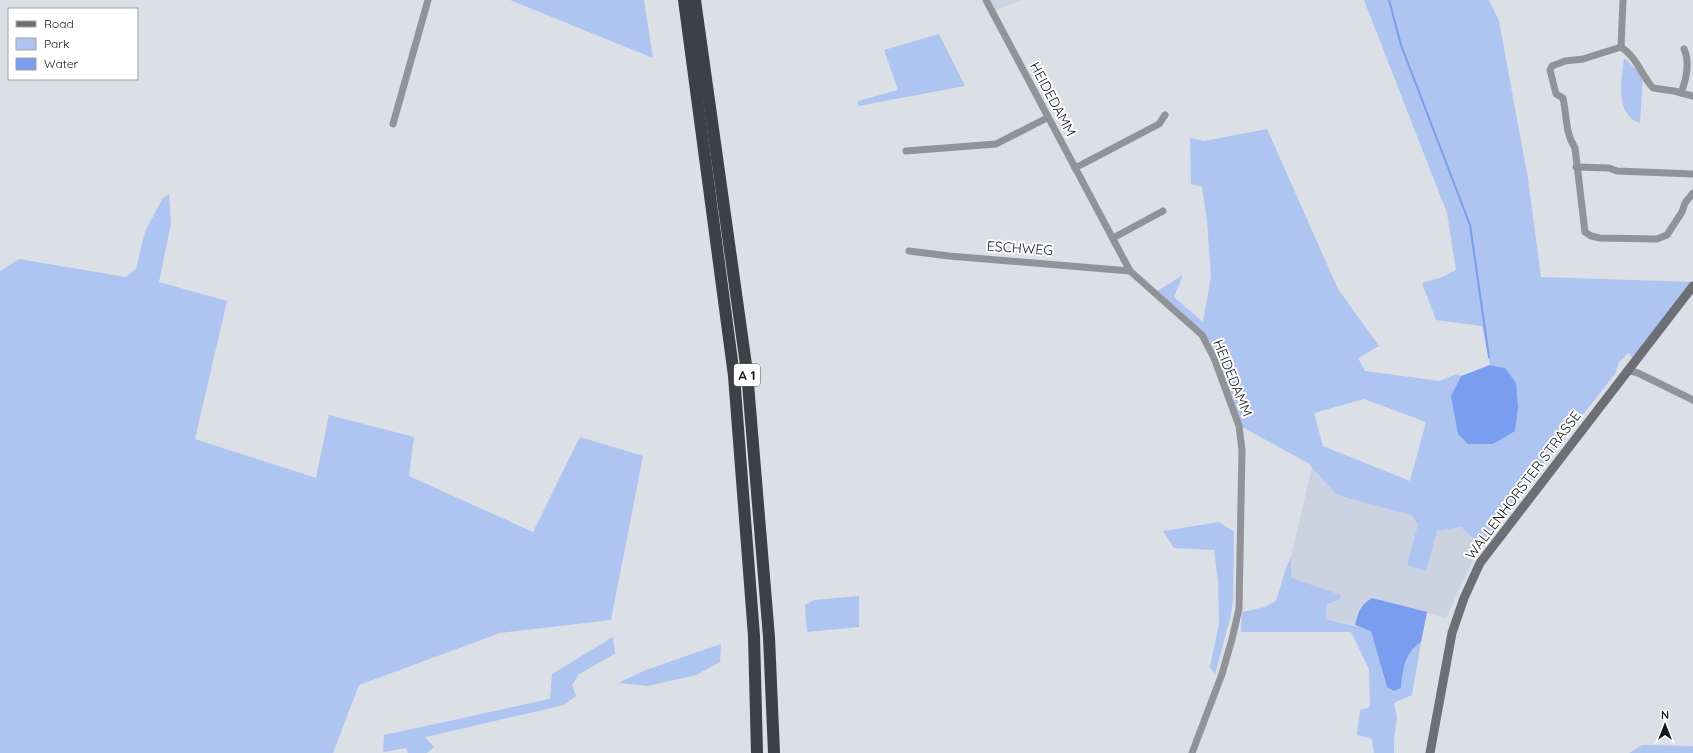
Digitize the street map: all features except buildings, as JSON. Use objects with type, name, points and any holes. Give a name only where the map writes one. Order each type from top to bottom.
[{"type":"highway","name":"A 1","points":[[684,0],[734,376],[754,636],[757,753]]},
{"type":"highway","name":"A 1","points":[[696,0],[747,372],[769,637],[774,753]]},
{"type":"main road","name":"WALLENHORSTER STRASSE","points":[[1430,753],[1452,633],[1464,598],[1480,563],[1693,286]]},
{"type":"street","points":[[394,124],[428,0]]},
{"type":"street","name":"HEIDEDAMM","points":[[986,0],[1047,118],[1130,270],[1202,335],[1214,358],[1239,426],[1242,450],[1239,608],[1222,674],[1192,753]]},
{"type":"street","points":[[1623,0],[1621,47],[1643,70],[1647,82],[1653,88],[1693,96]]},
{"type":"street","points":[[1621,47],[1583,59],[1565,61],[1552,66],[1550,70],[1556,94],[1563,98],[1568,116],[1566,127],[1570,140],[1575,148],[1576,167],[1585,232],[1591,236],[1600,238],[1657,239],[1667,235],[1693,192]]},
{"type":"street","points":[[1682,93],[1686,80],[1686,55],[1684,49]]},
{"type":"street","points":[[1075,168],[1159,124],[1165,115]]},
{"type":"street","points":[[906,151],[996,144],[1047,118]]},
{"type":"street","points":[[1576,167],[1609,168],[1618,171],[1693,174]]},
{"type":"street","points":[[1113,238],[1163,211]]},
{"type":"street","name":"ESCHWEG","points":[[909,251],[949,256],[1130,270]]},
{"type":"street","points":[[1627,370],[1638,373],[1693,400]]},
{"type":"shaded area","points":[[990,0],[1021,0],[995,10]]},
{"type":"shaded area","points":[[1312,467],[1338,495],[1411,515],[1418,524],[1407,565],[1426,570],[1437,531],[1461,527],[1480,545],[1446,618],[1372,598],[1363,604],[1357,612],[1355,625],[1325,619],[1327,604],[1339,600],[1291,578],[1291,557]]},
{"type":"green space","points":[[510,0],[644,0],[653,58]]},
{"type":"green space","points":[[1364,0],[1489,0],[1499,21],[1528,179],[1541,277],[1693,282],[1633,358],[1628,353],[1619,362],[1615,374],[1480,545],[1461,527],[1437,531],[1426,571],[1407,565],[1418,524],[1411,515],[1337,495],[1308,463],[1242,427],[1213,346],[1202,331],[1156,292],[1183,275],[1174,297],[1203,322],[1211,276],[1207,221],[1202,187],[1191,184],[1190,138],[1204,141],[1267,129],[1338,289],[1379,346],[1358,358],[1365,371],[1440,381],[1456,374],[1461,376],[1451,396],[1493,444],[1505,368],[1490,365],[1482,326],[1436,320],[1422,283],[1443,277],[1456,270],[1447,213]],"holes":[[[1364,399],[1426,422],[1410,481],[1323,446],[1314,413]]]},
{"type":"green space","points":[[939,34],[965,86],[858,106],[858,101],[898,90],[884,50]]},
{"type":"green space","points":[[1624,58],[1643,76],[1640,123],[1632,119],[1626,112],[1623,104],[1621,85]]},
{"type":"green space","points":[[169,194],[171,223],[159,282],[227,301],[195,439],[316,478],[329,415],[414,437],[409,476],[533,532],[580,437],[643,456],[611,620],[500,633],[359,685],[333,753],[0,753],[0,271],[19,259],[126,277],[136,269],[145,232],[162,199]]},
{"type":"green space","points":[[1219,522],[1234,532],[1233,599],[1231,615],[1215,674],[1210,667],[1219,623],[1218,581],[1214,550],[1174,548],[1163,531]]},
{"type":"green space","points":[[1291,557],[1291,578],[1341,595],[1339,600],[1327,604],[1325,619],[1371,630],[1387,687],[1401,688],[1405,662],[1415,647],[1421,642],[1412,695],[1394,703],[1397,717],[1394,753],[1374,753],[1372,739],[1357,735],[1360,710],[1370,707],[1369,669],[1351,632],[1241,632],[1242,612],[1265,607],[1276,601],[1284,573]]},
{"type":"green space","points":[[859,596],[859,627],[807,632],[805,605],[814,600]]},
{"type":"green space","points":[[613,637],[615,654],[579,674],[572,685],[576,696],[564,705],[425,737],[434,747],[427,753],[408,753],[406,748],[383,752],[384,735],[550,699],[552,674]]},
{"type":"green space","points":[[721,644],[720,662],[696,675],[648,686],[618,683],[646,670]]},
{"type":"green space","points":[[1642,745],[1693,746],[1693,753],[1629,753]]},
{"type":"water","points":[[1490,365],[1505,368],[1516,383],[1518,407],[1515,431],[1493,444],[1468,444],[1458,434],[1451,396],[1461,376]]},
{"type":"water","points":[[1372,598],[1427,612],[1421,642],[1411,652],[1405,662],[1401,688],[1394,691],[1387,687],[1371,631],[1355,625],[1360,609]]},
{"type":"waterway","points":[[1389,0],[1401,45],[1470,225],[1489,357]]}]
